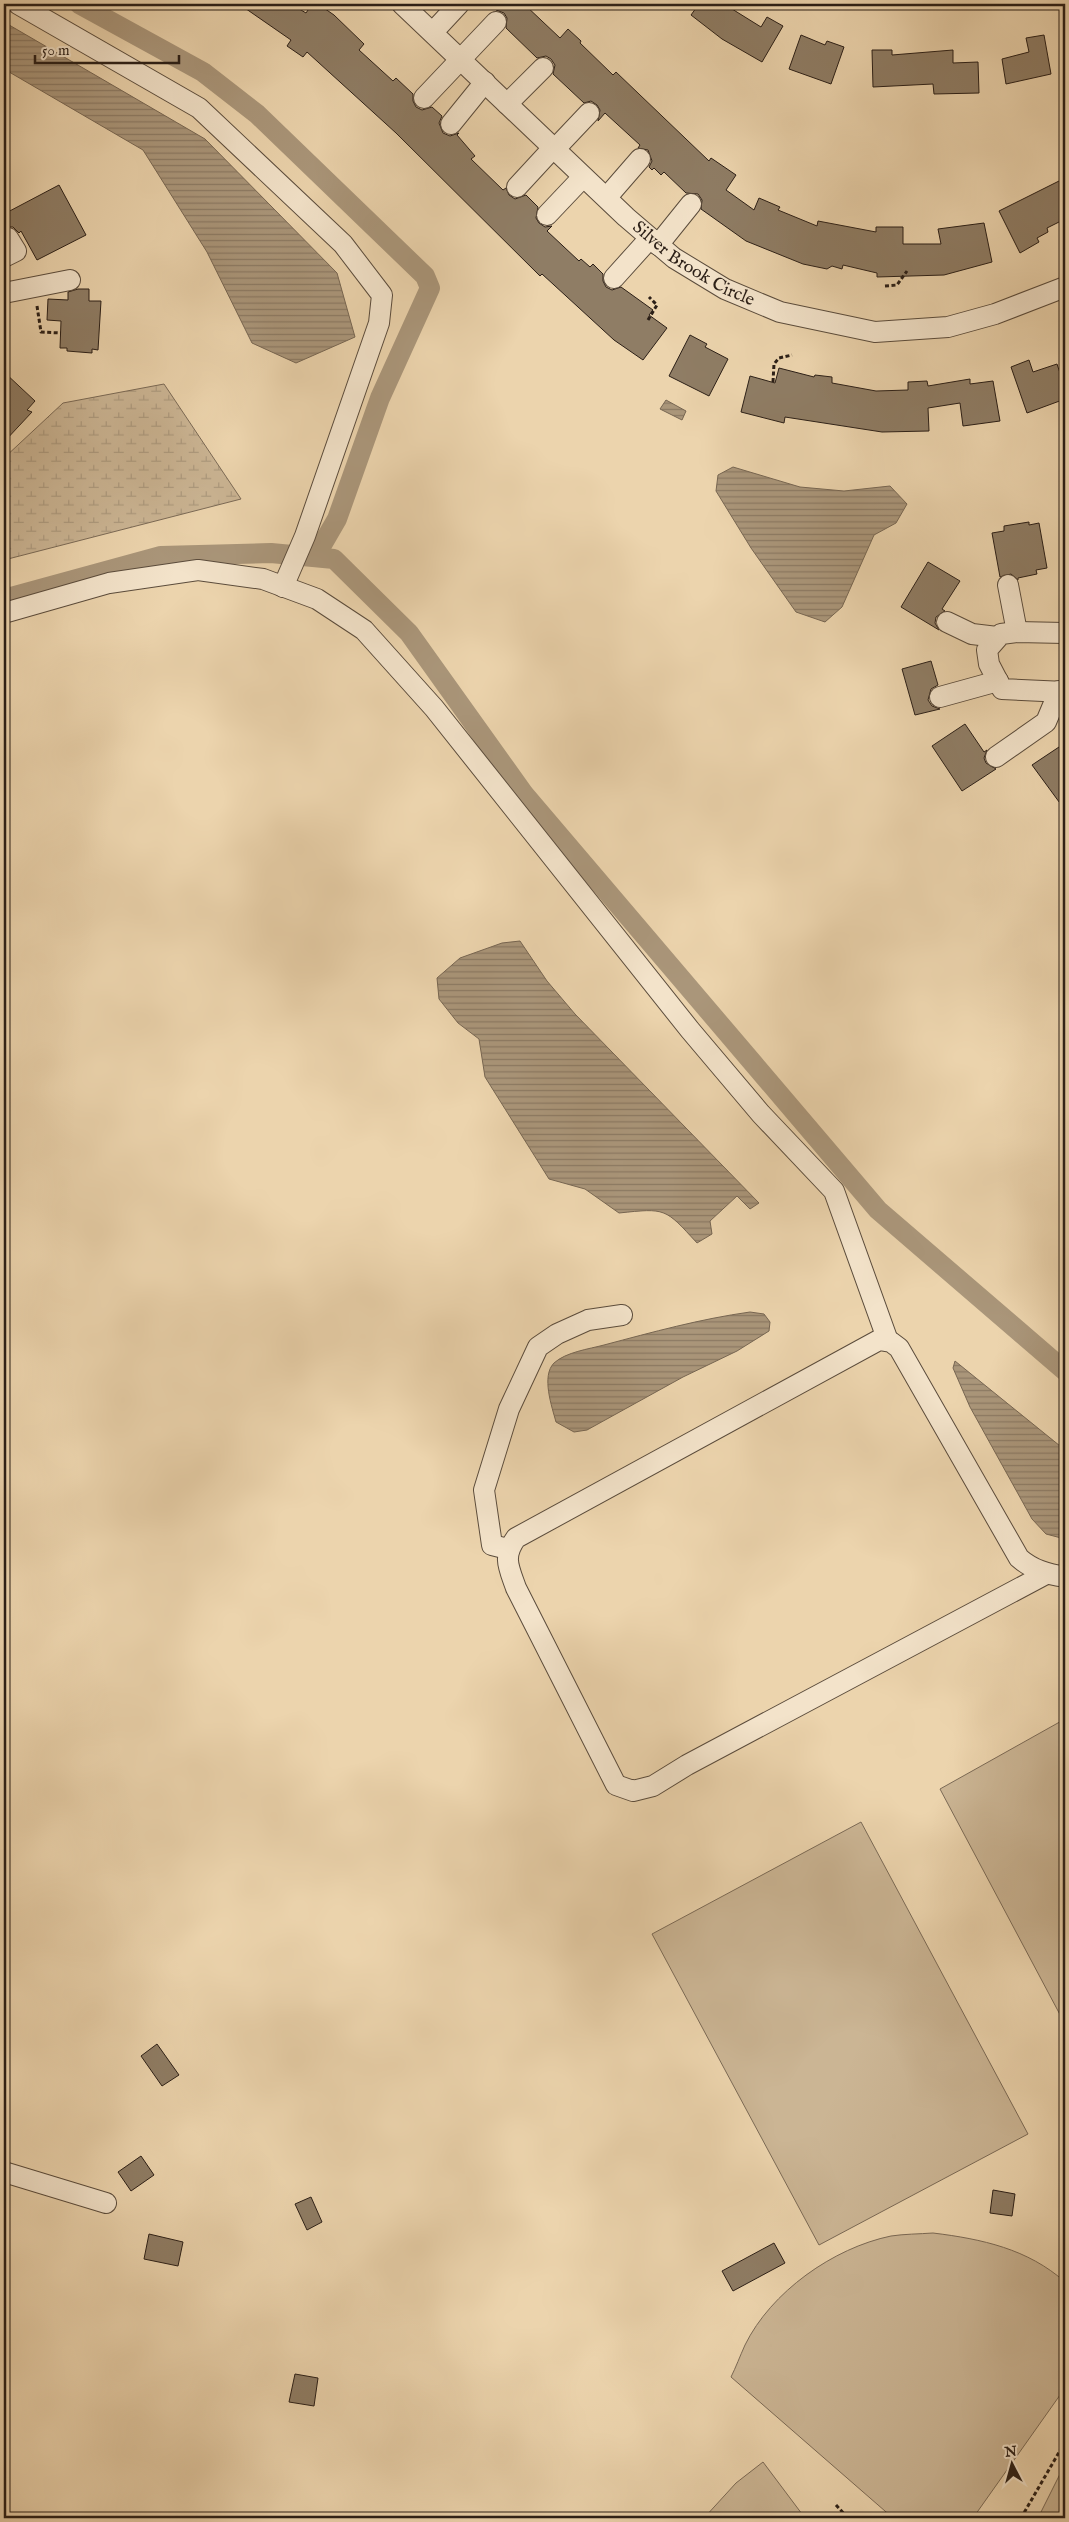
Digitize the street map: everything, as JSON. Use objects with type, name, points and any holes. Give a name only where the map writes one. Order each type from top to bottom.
[{"type":"street","points":[[18,4],[199,108],[343,244],[382,295],[379,323],[305,536],[283,586]]},
{"type":"street","name":"Silver Brook Circle","points":[[402,4],[583,177],[654,241],[674,258],[725,289],[780,312],[875,332],[948,327],[995,314],[1065,287]]},
{"type":"street","points":[[433,32],[459,4]]},
{"type":"street","points":[[424,98],[496,22]]},
{"type":"street","points":[[507,104],[542,68]]},
{"type":"street","points":[[451,124],[485,82]]},
{"type":"street","points":[[518,187],[589,113]]},
{"type":"street","points":[[607,197],[640,159]]},
{"type":"street","points":[[547,215],[583,177]]},
{"type":"street","points":[[614,278],[691,204]]},
{"type":"street","points":[[4,293],[70,280]]},
{"type":"street","points":[[4,613],[109,583],[198,570],[264,579],[317,599],[364,630],[415,687],[601,915],[703,1046],[761,1114],[834,1191],[888,1341]]},
{"type":"street","points":[[1008,585],[1016,632]]},
{"type":"street","points":[[946,622],[972,634],[998,637]]},
{"type":"street","points":[[996,757],[1046,722],[1062,692],[1002,689],[988,664],[987,650],[1001,634],[1016,632],[1065,633]]},
{"type":"street","points":[[940,697],[998,681]]},
{"type":"street","points":[[508,1550],[492,1545],[484,1490],[509,1409],[534,1356],[538,1348],[557,1334],[588,1320],[622,1315]]},
{"type":"street","points":[[879,1340],[888,1341],[899,1348],[1019,1558],[1029,1566],[1056,1575],[687,1765],[653,1786],[633,1791],[616,1785],[516,1588],[508,1564],[508,1550],[516,1538],[879,1340]]},
{"type":"street","points":[[7,2173],[106,2203]]},
{"type":"path","points":[[885,286],[897,285],[906,270]]},
{"type":"path","points":[[36,286],[41,332],[61,333]]},
{"type":"path","points":[[648,320],[657,305],[649,297]]},
{"type":"path","points":[[773,382],[774,364],[779,358],[792,355]]},
{"type":"path","points":[[1020,2518],[1065,2442]]},
{"type":"path","points":[[836,2506],[848,2518]]},
{"type":"green space","points":[[164,384],[241,499],[4,560],[4,458],[63,403]]},
{"type":"green space","points":[[1065,1719],[1065,2024],[940,1789]]},
{"type":"green space","points":[[861,1822],[1028,2134],[819,2245],[652,1934]]},
{"type":"green space","points":[[933,2233],[987,2242],[1004,2247],[1036,2261],[1065,2282],[1065,2388],[973,2518],[893,2518],[731,2377],[745,2345],[756,2326],[787,2290],[806,2275],[847,2251],[869,2242],[891,2236]]},
{"type":"green space","points":[[763,2462],[805,2518],[704,2518],[736,2483]]},
{"type":"green space","points":[[1065,2464],[1065,2518],[1038,2518]]},
{"type":"shaded area","points":[[4,22],[205,139],[337,273],[355,337],[296,363],[252,343],[207,252],[143,150],[4,69]]},
{"type":"shaded area","points":[[666,400],[686,411],[682,420],[660,409]]},
{"type":"shaded area","points":[[733,467],[800,487],[844,491],[890,486],[907,504],[896,523],[874,535],[842,607],[825,622],[796,612],[751,548],[716,491],[718,475]]},
{"type":"shaded area","points":[[520,941],[547,981],[575,1014],[759,1203],[750,1209],[737,1196],[710,1221],[712,1234],[697,1243],[678,1223],[664,1213],[647,1211],[619,1213],[585,1189],[549,1179],[485,1077],[479,1039],[458,1023],[439,999],[437,978],[460,958],[502,943]]},
{"type":"shaded area","points":[[750,1312],[764,1314],[770,1322],[769,1331],[737,1351],[683,1377],[587,1430],[574,1432],[556,1422],[550,1400],[548,1376],[550,1369],[559,1359],[578,1351],[659,1331],[713,1318]]},
{"type":"shaded area","points":[[955,1361],[1065,1450],[1065,1539],[1046,1534],[1032,1519],[970,1407],[953,1368]]},
{"type":"building","points":[[239,4],[291,4],[306,13],[312,4],[318,4],[334,15],[364,44],[359,50],[393,81],[396,78],[413,94],[413,101],[416,107],[422,110],[432,107],[442,116],[439,123],[443,133],[450,136],[459,133],[457,135],[475,156],[471,159],[503,190],[506,188],[509,195],[515,199],[526,195],[538,207],[536,218],[539,223],[545,227],[552,226],[547,231],[579,261],[581,259],[590,267],[593,264],[603,274],[603,281],[606,287],[612,290],[621,287],[653,310],[649,315],[667,328],[643,360],[614,340],[542,274],[540,276],[396,133],[307,52],[303,57],[287,46],[291,40]]},
{"type":"building","points":[[502,4],[524,4],[560,38],[568,29],[613,75],[616,72],[709,161],[711,158],[736,175],[726,190],[754,210],[759,198],[780,207],[778,210],[817,226],[818,221],[876,232],[876,227],[903,227],[903,244],[941,244],[938,229],[984,223],[992,262],[944,275],[877,277],[877,273],[843,265],[842,269],[832,266],[827,269],[803,264],[746,241],[701,209],[702,200],[698,194],[686,193],[664,172],[661,175],[654,168],[652,170],[649,167],[652,161],[648,150],[638,148],[640,145],[605,113],[598,121],[600,110],[597,105],[591,101],[584,103],[553,74],[555,65],[551,59],[546,56],[537,58],[506,28],[507,18],[504,13],[496,10]]},
{"type":"building","points":[[699,4],[724,4],[761,27],[767,17],[783,26],[762,62],[722,39],[691,15]]},
{"type":"building","points":[[801,35],[825,45],[827,41],[844,47],[831,84],[789,69]]},
{"type":"building","points":[[1044,35],[1051,74],[1006,84],[1002,59],[1029,52],[1026,38]]},
{"type":"building","points":[[872,50],[892,50],[892,55],[953,50],[953,63],[978,62],[979,93],[934,94],[933,84],[873,87]]},
{"type":"building","points":[[1065,178],[1065,219],[1047,228],[1048,232],[1037,238],[1039,242],[1020,253],[999,211]]},
{"type":"building","points":[[59,185],[86,235],[37,260],[21,231],[19,233],[13,227],[4,227],[4,214]]},
{"type":"building","points":[[78,289],[89,289],[89,301],[101,301],[98,350],[92,349],[92,353],[67,351],[67,348],[60,348],[61,321],[47,320],[48,299],[68,300],[68,292]]},
{"type":"building","points":[[690,335],[707,344],[705,347],[728,359],[709,396],[669,376]]},
{"type":"building","points":[[1029,360],[1033,372],[1057,364],[1065,388],[1065,399],[1027,413],[1011,367]]},
{"type":"building","points":[[779,368],[814,377],[815,375],[832,377],[832,383],[876,391],[908,390],[908,382],[927,381],[928,386],[970,379],[970,384],[993,381],[1000,421],[963,426],[960,403],[928,408],[929,431],[882,432],[785,417],[784,423],[741,412],[750,376],[775,383]]},
{"type":"building","points":[[4,372],[35,401],[27,410],[32,412],[4,442]]},
{"type":"building","points":[[1029,522],[1029,525],[1039,523],[1047,568],[1036,570],[1037,574],[1018,578],[1018,580],[1011,574],[1000,577],[992,533],[1004,531],[1004,526]]},
{"type":"building","points":[[928,562],[960,581],[942,609],[945,611],[936,617],[935,623],[939,630],[901,607]]},
{"type":"building","points":[[931,661],[938,685],[931,689],[928,700],[932,706],[940,709],[915,715],[902,669]]},
{"type":"building","points":[[965,724],[984,752],[987,750],[984,758],[986,763],[996,769],[962,791],[932,746]]},
{"type":"building","points":[[1065,743],[1065,810],[1032,765]]},
{"type":"building","points":[[157,2044],[179,2075],[162,2086],[141,2056]]},
{"type":"building","points":[[141,2156],[154,2175],[131,2191],[118,2172]]},
{"type":"building","points":[[993,2190],[1015,2194],[1012,2216],[990,2213]]},
{"type":"building","points":[[311,2197],[322,2222],[307,2230],[295,2204]]},
{"type":"building","points":[[149,2234],[183,2242],[178,2266],[144,2259]]},
{"type":"building","points":[[774,2243],[785,2263],[733,2291],[722,2271]]},
{"type":"building","points":[[295,2374],[318,2378],[314,2406],[289,2402]]},
{"type":"waterway","points":[[79,4],[203,72],[257,114],[425,276],[430,288],[380,398],[337,519],[315,557]]},
{"type":"waterway","points":[[4,599],[161,556],[271,553],[334,559],[409,633],[524,794],[878,1210],[1065,1371]]}]
